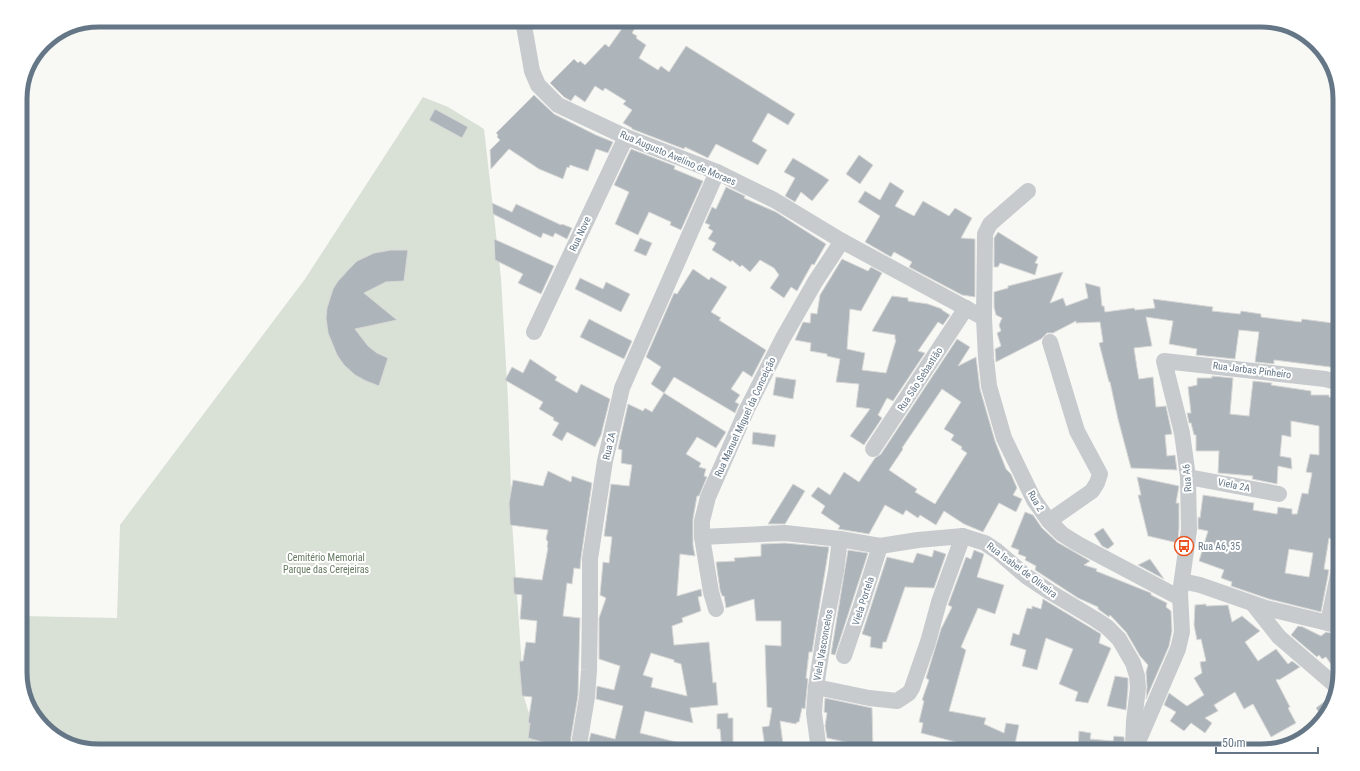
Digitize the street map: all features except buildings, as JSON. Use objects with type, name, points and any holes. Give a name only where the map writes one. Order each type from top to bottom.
[{"type":"street","name":"Rua Augusto Avelino de Moraes","points":[[524,27],[532,71],[538,85],[558,105],[626,137],[717,172],[774,200],[842,241],[984,318]]},
{"type":"street","name":"Rua Nove","points":[[534,332],[626,137]]},
{"type":"street","name":"Rua 2A","points":[[580,739],[587,697],[589,670],[590,559],[605,461],[622,388],[717,172]]},
{"type":"street","name":"Rua 2","points":[[1028,191],[990,224],[985,234],[984,318],[986,358],[989,386],[1004,438],[1034,500],[1048,521],[1062,534],[1180,598]]},
{"type":"street","name":"Rua Manuel Miguel da Conceição","points":[[716,609],[702,537],[702,520],[708,497],[747,409],[800,308],[842,241]]},
{"type":"street","name":"Rua São Sebastião","points":[[873,449],[966,308]]},
{"type":"street","points":[[1048,521],[1092,491],[1100,474],[1077,431],[1050,342]]},
{"type":"street","name":"Rua Jarbas Pinheiro","points":[[1164,360],[1333,381]]},
{"type":"street","name":"Rua A6","points":[[1164,360],[1182,433],[1188,477],[1189,530],[1180,598]]},
{"type":"street","name":"Viela 2A","points":[[1188,477],[1279,494]]},
{"type":"street","name":"Rua Isabel de Oliveira","points":[[702,537],[785,533],[840,538],[880,546],[926,539],[963,536],[985,543],[997,551],[1026,576],[1095,619],[1119,639],[1133,663],[1137,676],[1138,688],[1133,744]]},
{"type":"street","points":[[816,687],[869,698],[896,701],[909,694],[928,642],[939,602],[963,536]]},
{"type":"street","name":"Viela Vasconcelos","points":[[818,744],[814,713],[816,687],[836,571],[840,538]]},
{"type":"street","name":"Viela Portela","points":[[844,656],[880,546]]},
{"type":"street","points":[[1182,581],[1200,585],[1266,608],[1333,624]]},
{"type":"street","points":[[1136,744],[1178,649],[1182,632],[1180,598]]},
{"type":"street","points":[[1253,604],[1279,637],[1332,683]]},
{"type":"green space","name":"Cemitério Memorial Parque das Cerejeiras","points":[[423,97],[448,107],[484,129],[501,278],[508,400],[512,522],[524,697],[538,744],[99,744],[80,742],[71,739],[55,729],[42,716],[32,700],[27,677],[27,616],[117,618],[120,525],[305,279]]},
{"type":"place","name":"Rua A6, 35","points":[[1184,546]]}]
